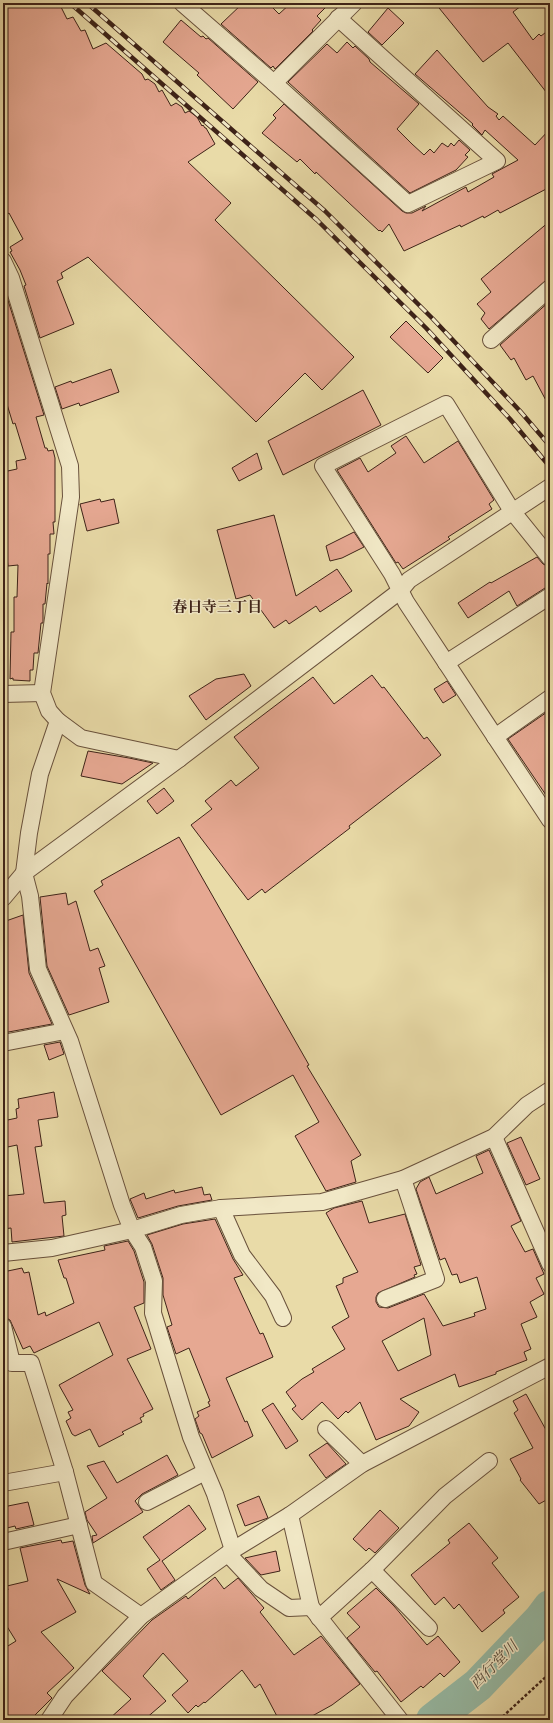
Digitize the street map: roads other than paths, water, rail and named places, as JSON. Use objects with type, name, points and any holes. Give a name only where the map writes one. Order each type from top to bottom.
[{"type":"street","points":[[182,3],[274,83],[408,204],[497,161],[338,18]]},
{"type":"street","points":[[274,83],[354,3]]},
{"type":"street","points":[[3,261],[7,280],[70,466],[71,497],[42,693],[49,711],[81,738],[179,759]]},
{"type":"street","points":[[491,340],[550,288]]},
{"type":"street","points":[[547,810],[446,663],[324,466],[446,404],[512,511],[550,558]]},
{"type":"street","points":[[3,898],[24,873],[179,759],[400,591],[409,580],[550,486]]},
{"type":"street","points":[[446,663],[550,596]]},
{"type":"street","points":[[3,694],[42,693]]},
{"type":"street","points":[[495,736],[550,698]]},
{"type":"street","points":[[58,720],[40,774],[29,833],[24,873],[30,896],[38,968],[65,1031],[87,1090],[122,1205],[132,1230],[143,1247],[154,1281],[153,1313],[191,1437],[215,1494],[231,1552],[261,1589],[288,1608],[315,1612],[372,1570],[445,1496],[489,1461]]},
{"type":"street","points":[[3,1042],[65,1031]]},
{"type":"street","points":[[3,1253],[52,1248],[132,1230],[181,1215],[221,1208],[322,1202],[403,1179],[494,1137],[527,1105],[550,1090]]},
{"type":"street","points":[[494,1137],[550,1264]]},
{"type":"street","points":[[385,1299],[436,1279],[403,1179]]},
{"type":"street","points":[[221,1208],[242,1255],[272,1296],[283,1318]]},
{"type":"street","points":[[3,1326],[12,1363],[31,1363],[65,1472],[94,1583],[142,1616]]},
{"type":"street","points":[[49,1720],[65,1696],[142,1616],[231,1552],[290,1515],[362,1464],[550,1366]]},
{"type":"street","points":[[326,1429],[362,1464]]},
{"type":"street","points":[[3,1483],[65,1472]]},
{"type":"street","points":[[147,1502],[205,1472]]},
{"type":"street","points":[[290,1515],[315,1612],[371,1681],[399,1720]]},
{"type":"street","points":[[3,1542],[79,1525]]},
{"type":"street","points":[[372,1570],[429,1628]]},
{"type":"waterway","name":"西行堂川","points":[[433,1720],[478,1685],[541,1619],[550,1607]]},
{"type":"railway","points":[[70,3],[317,220],[426,328],[510,419],[550,467]]},
{"type":"railway","points":[[87,3],[325,211],[433,319],[520,411],[550,446]]},
{"type":"district","name":"春日寺三丁目","points":[[217,608]]}]
